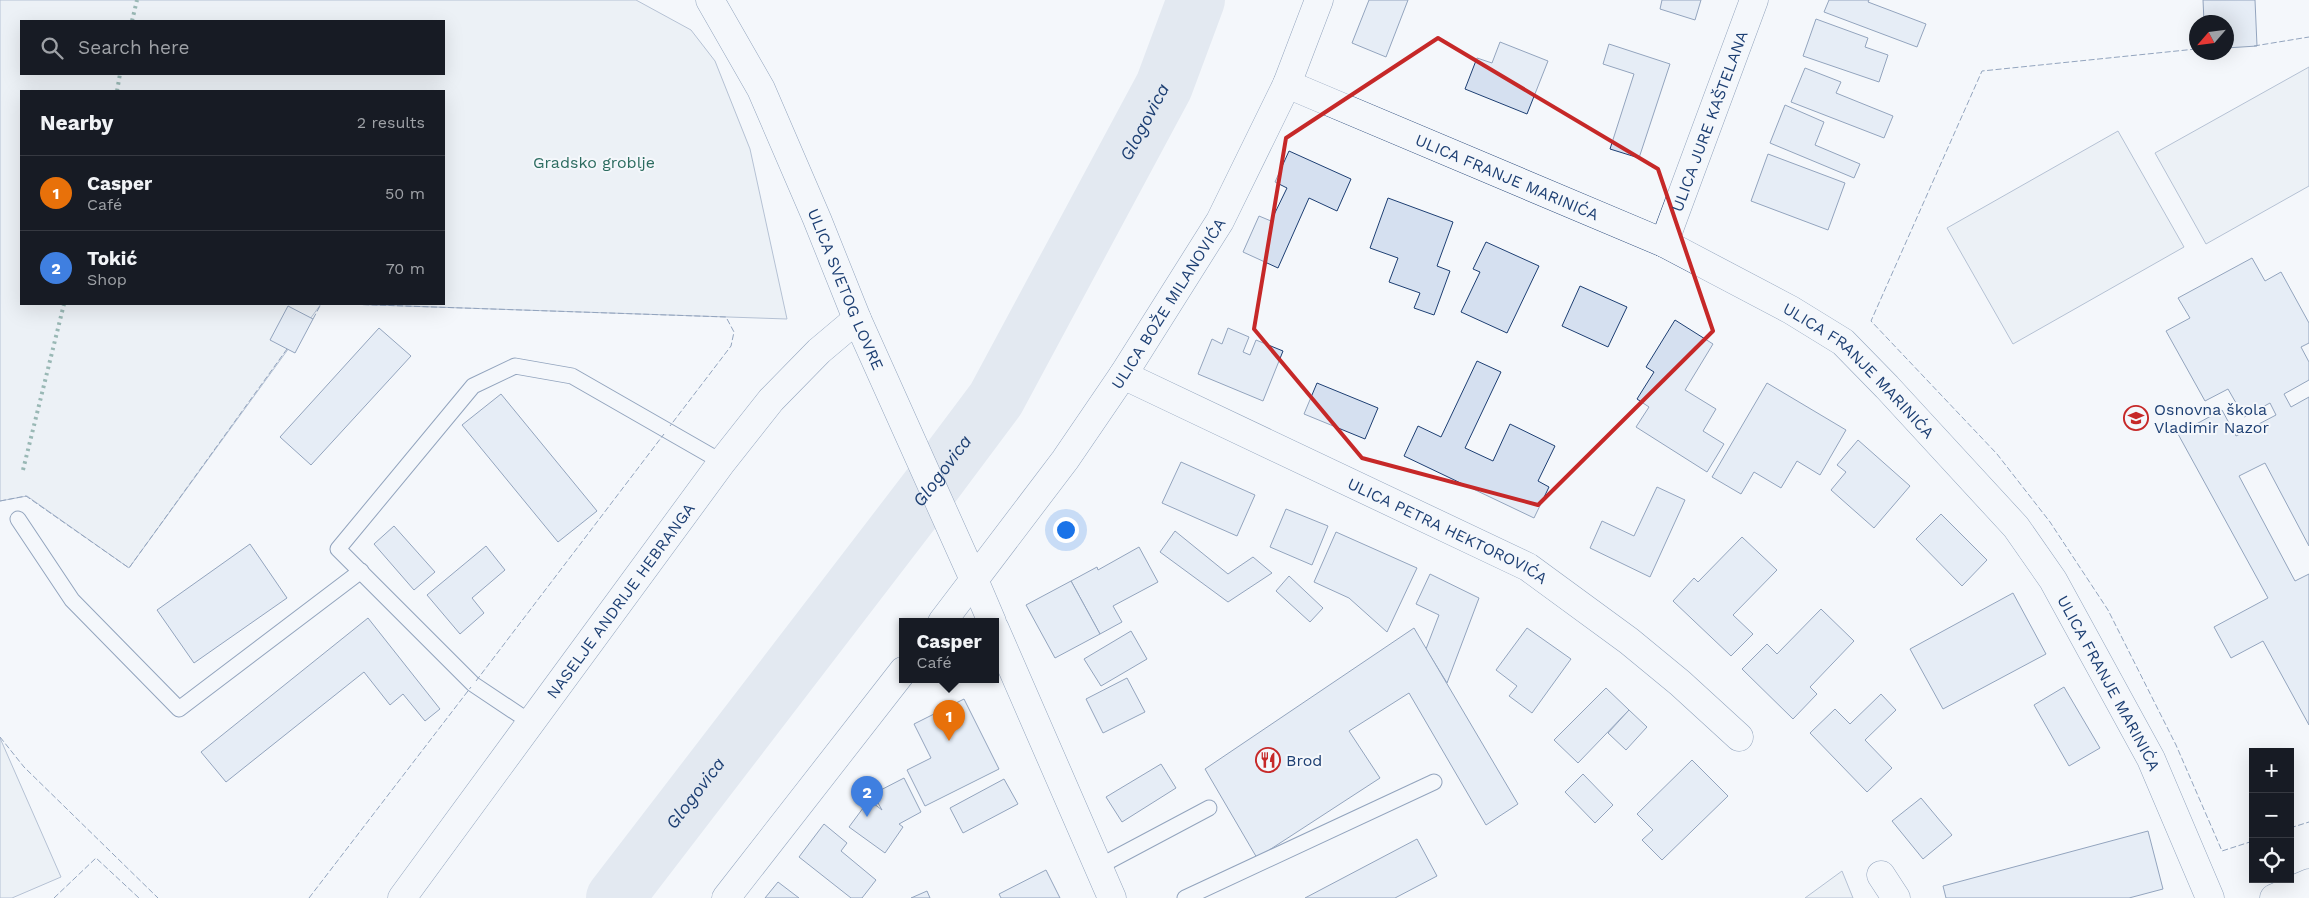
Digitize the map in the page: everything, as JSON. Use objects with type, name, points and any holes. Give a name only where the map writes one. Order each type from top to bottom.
[{"type":"street","name":"ULICA SVETOG LOVRE","points":[[710,0],[761,90],[817,219],[857,319],[910,433],[990,618]]},
{"type":"street","name":"ULICA BOŽE MILANOVIĆA","points":[[945,618],[975,582],[1123,375],[1220,221],[1286,84],[1320,0]]},
{"type":"street","name":"ULICA JURE KAŠTELANA","points":[[1664,243],[1754,0]]},
{"type":"street","name":"ULICA FRANJE MARINIĆA","points":[[1286,84],[1664,243],[1791,310],[1843,342],[2016,527],[2058,587],[2151,759],[2210,898]]},
{"type":"street","name":"NASELJE ANDRIJE HEBRANGA","points":[[402,898],[722,462],[771,400],[819,351],[857,319]]},
{"type":"street","name":"ULICA PETRA HEKTOROVIĆA","points":[[1123,375],[1528,567],[1629,641],[1739,737]]},
{"type":"street","points":[[999,638],[1112,898]]},
{"type":"street","points":[[726,898],[899,676]]},
{"type":"street","points":[[1880,875],[1896,898]]},
{"type":"street","points":[[2274,898],[2309,883]]},
{"type":"lane","points":[[530,722],[473,684],[338,549],[473,386],[515,366],[572,376],[722,462]]},
{"type":"lane","points":[[18,519],[72,600],[179,709],[361,571]]},
{"type":"lane","points":[[1185,898],[1434,782]]},
{"type":"lane","points":[[1098,867],[1209,808]]},
{"type":"highlighted area","points":[[1438,38],[1658,169],[1713,331],[1538,505],[1362,458],[1254,329],[1286,138]]},
{"type":"green space","name":"Gradsko groblje","points":[[0,0],[636,0],[691,30],[715,61],[750,149],[787,319],[375,305],[445,305],[445,90],[20,90],[20,305],[320,305],[129,568],[27,496],[0,501]]},
{"type":"green space","points":[[2309,67],[2309,186],[2206,244],[2155,153]]},
{"type":"green space","points":[[2118,131],[2184,247],[2013,344],[1947,228]]},
{"type":"green space","points":[[0,738],[61,877],[12,898],[0,898]]},
{"type":"green space","points":[[1842,871],[1853,898],[1805,898]]},
{"type":"building","points":[[1369,0],[1408,0],[1386,57],[1352,43]]},
{"type":"building","points":[[1662,0],[1701,0],[1695,20],[1660,9]]},
{"type":"building","points":[[1829,0],[1869,0],[1868,2],[1926,24],[1917,47],[1824,12]]},
{"type":"building","points":[[2203,0],[2255,0],[2257,46],[2234,47],[2234,15],[2204,15]]},
{"type":"building","points":[[1816,19],[1868,38],[1865,47],[1888,55],[1879,82],[1803,56]]},
{"type":"building","points":[[1500,42],[1548,61],[1527,114],[1465,89],[1477,58],[1492,63]]},
{"type":"building","points":[[1609,44],[1670,64],[1639,158],[1610,149],[1634,74],[1603,64]]},
{"type":"building","points":[[1805,68],[1841,82],[1836,93],[1893,116],[1884,138],[1791,102]]},
{"type":"building","points":[[1785,105],[1824,122],[1815,145],[1860,164],[1854,178],[1770,143]]},
{"type":"building","points":[[1289,151],[1351,179],[1337,211],[1309,198],[1278,268],[1243,252],[1259,216],[1271,221],[1287,188],[1275,182]]},
{"type":"building","points":[[1768,154],[1845,183],[1828,230],[1751,201]]},
{"type":"building","points":[[1388,198],[1453,222],[1437,266],[1450,271],[1434,315],[1414,308],[1420,293],[1389,282],[1398,258],[1370,248]]},
{"type":"building","points":[[1486,242],[1539,266],[1507,333],[1461,312],[1480,272],[1473,269]]},
{"type":"building","points":[[2252,258],[2265,281],[2281,272],[2309,323],[2309,343],[2301,347],[2309,362],[2309,380],[2284,394],[2291,407],[2309,397],[2309,546],[2265,463],[2239,476],[2295,581],[2309,574],[2309,725],[2263,641],[2231,658],[2214,627],[2268,598],[2178,434],[2222,410],[2236,436],[2276,415],[2270,403],[2244,417],[2228,389],[2205,401],[2166,331],[2190,318],[2178,298]]},
{"type":"building","points":[[1580,286],[1627,307],[1608,347],[1562,326]]},
{"type":"building","points":[[288,306],[313,319],[295,353],[270,340]]},
{"type":"building","points":[[1675,320],[1713,344],[1685,390],[1716,409],[1703,431],[1724,444],[1707,472],[1636,427],[1649,407],[1637,399],[1654,372],[1646,367]]},
{"type":"building","points":[[379,328],[411,356],[311,465],[280,437]]},
{"type":"building","points":[[1228,328],[1249,337],[1243,352],[1250,355],[1256,340],[1283,351],[1263,401],[1198,374],[1212,339],[1222,344]]},
{"type":"building","points":[[1477,361],[1501,372],[1465,448],[1493,461],[1510,424],[1555,446],[1538,481],[1549,487],[1534,518],[1404,456],[1418,426],[1441,437]]},
{"type":"building","points":[[1317,383],[1378,408],[1365,439],[1304,414]]},
{"type":"building","points":[[1767,383],[1846,430],[1820,475],[1797,461],[1781,488],[1754,472],[1741,494],[1712,477]]},
{"type":"building","points":[[501,394],[597,511],[558,542],[462,425]]},
{"type":"building","points":[[1858,440],[1910,486],[1874,528],[1831,490],[1846,472],[1837,465]]},
{"type":"building","points":[[1181,462],[1255,495],[1237,536],[1162,503]]},
{"type":"building","points":[[1657,487],[1685,500],[1650,577],[1590,548],[1602,521],[1634,536]]},
{"type":"building","points":[[1286,509],[1328,526],[1312,565],[1270,547]]},
{"type":"building","points":[[1941,514],[1987,560],[1962,586],[1916,539]]},
{"type":"building","points":[[394,526],[435,572],[414,590],[374,544]]},
{"type":"building","points":[[1175,531],[1228,574],[1253,557],[1272,573],[1228,602],[1160,552]]},
{"type":"building","points":[[1336,532],[1417,568],[1387,632],[1349,598],[1314,582]]},
{"type":"building","points":[[1742,537],[1777,570],[1733,615],[1753,634],[1731,656],[1673,601],[1694,578],[1698,582]]},
{"type":"building","points":[[250,544],[287,598],[194,663],[157,610]]},
{"type":"building","points":[[486,546],[505,570],[472,598],[484,613],[460,634],[427,595]]},
{"type":"building","points":[[1139,547],[1158,582],[1113,606],[1122,622],[1100,634],[1071,581],[1097,567],[1098,570]]},
{"type":"building","points":[[1430,574],[1479,598],[1447,683],[1426,649],[1439,615],[1416,604]]},
{"type":"building","points":[[1289,576],[1323,608],[1310,622],[1276,591]]},
{"type":"building","points":[[1071,581],[1100,634],[1055,658],[1026,605]]},
{"type":"building","points":[[2013,593],[2046,654],[1943,709],[1910,649]]},
{"type":"building","points":[[1821,609],[1854,641],[1810,687],[1817,694],[1793,719],[1742,669],[1767,644],[1777,654]]},
{"type":"building","points":[[368,618],[440,709],[425,721],[403,694],[390,705],[364,672],[226,782],[201,752]]},
{"type":"building","points":[[1414,628],[1518,804],[1486,825],[1409,693],[1349,731],[1380,778],[1257,858],[1205,769]]},
{"type":"building","points":[[1527,628],[1571,659],[1532,713],[1509,696],[1517,686],[1496,670]]},
{"type":"building","points":[[1131,631],[1147,659],[1101,686],[1084,659]]},
{"type":"building","points":[[1127,678],[1145,712],[1103,733],[1086,699]]},
{"type":"building","points":[[2064,687],[2100,748],[2069,766],[2034,705]]},
{"type":"building","points":[[1606,688],[1629,710],[1578,763],[1554,740]]},
{"type":"building","points":[[1881,694],[1896,710],[1865,740],[1892,768],[1867,792],[1810,733],[1835,709],[1850,724]]},
{"type":"building","points":[[964,699],[999,769],[925,806],[907,770],[931,758],[914,724]]},
{"type":"building","points":[[1629,710],[1647,727],[1626,750],[1608,733]]},
{"type":"building","points":[[1692,760],[1728,796],[1662,860],[1642,840],[1653,830],[1637,814]]},
{"type":"building","points":[[1161,764],[1176,788],[1122,822],[1106,797]]},
{"type":"building","points":[[1583,774],[1613,805],[1595,823],[1565,792]]},
{"type":"building","points":[[904,778],[921,812],[899,824],[903,827],[885,853],[849,827],[869,800],[882,810],[873,794]]},
{"type":"building","points":[[1004,779],[1018,804],[963,833],[950,808]]},
{"type":"building","points":[[1921,798],[1952,835],[1923,859],[1892,821]]},
{"type":"building","points":[[824,824],[847,843],[841,851],[876,880],[862,898],[851,898],[799,857]]},
{"type":"building","points":[[2148,831],[2163,889],[2129,898],[1946,898],[1943,886]]},
{"type":"building","points":[[1417,839],[1437,876],[1395,898],[1305,898]]},
{"type":"building","points":[[1046,870],[1060,898],[1001,898],[999,894]]},
{"type":"building","points":[[778,882],[799,898],[765,898]]},
{"type":"building","points":[[927,891],[930,898],[911,898]]},
{"type":"waterway","name":"Glogovica","points":[[615,898],[996,399],[1164,86],[1196,0]]},
{"type":"hedge","points":[[132,20],[137,0]]},
{"type":"hedge","points":[[117,90],[120,75]]},
{"type":"hedge","points":[[23,470],[64,305]]},
{"type":"fence","points":[[2254,46],[2309,37]]},
{"type":"fence","points":[[2189,50],[1982,71],[1871,321],[1997,454],[2050,522],[2108,610],[2176,745],[2222,851],[2249,842]]},
{"type":"fence","points":[[313,319],[320,305]]},
{"type":"fence","points":[[375,305],[726,317],[734,332],[731,346],[670,426]]},
{"type":"fence","points":[[0,501],[26,496],[129,568],[287,349]]},
{"type":"fence","points":[[476,681],[664,434]]},
{"type":"fence","points":[[309,898],[471,687]]},
{"type":"fence","points":[[0,737],[24,767],[158,898]]},
{"type":"fence","points":[[2294,827],[2309,822]]},
{"type":"fence","points":[[54,898],[96,858],[139,898]]},
{"type":"place","name":"Osnovna škola Vladimir Nazor","points":[[2136,418]]},
{"type":"place","name":"Casper","points":[[949,741]]},
{"type":"place","name":"Brod","points":[[1268,760]]},
{"type":"place","name":"Tokić","points":[[867,817]]}]
